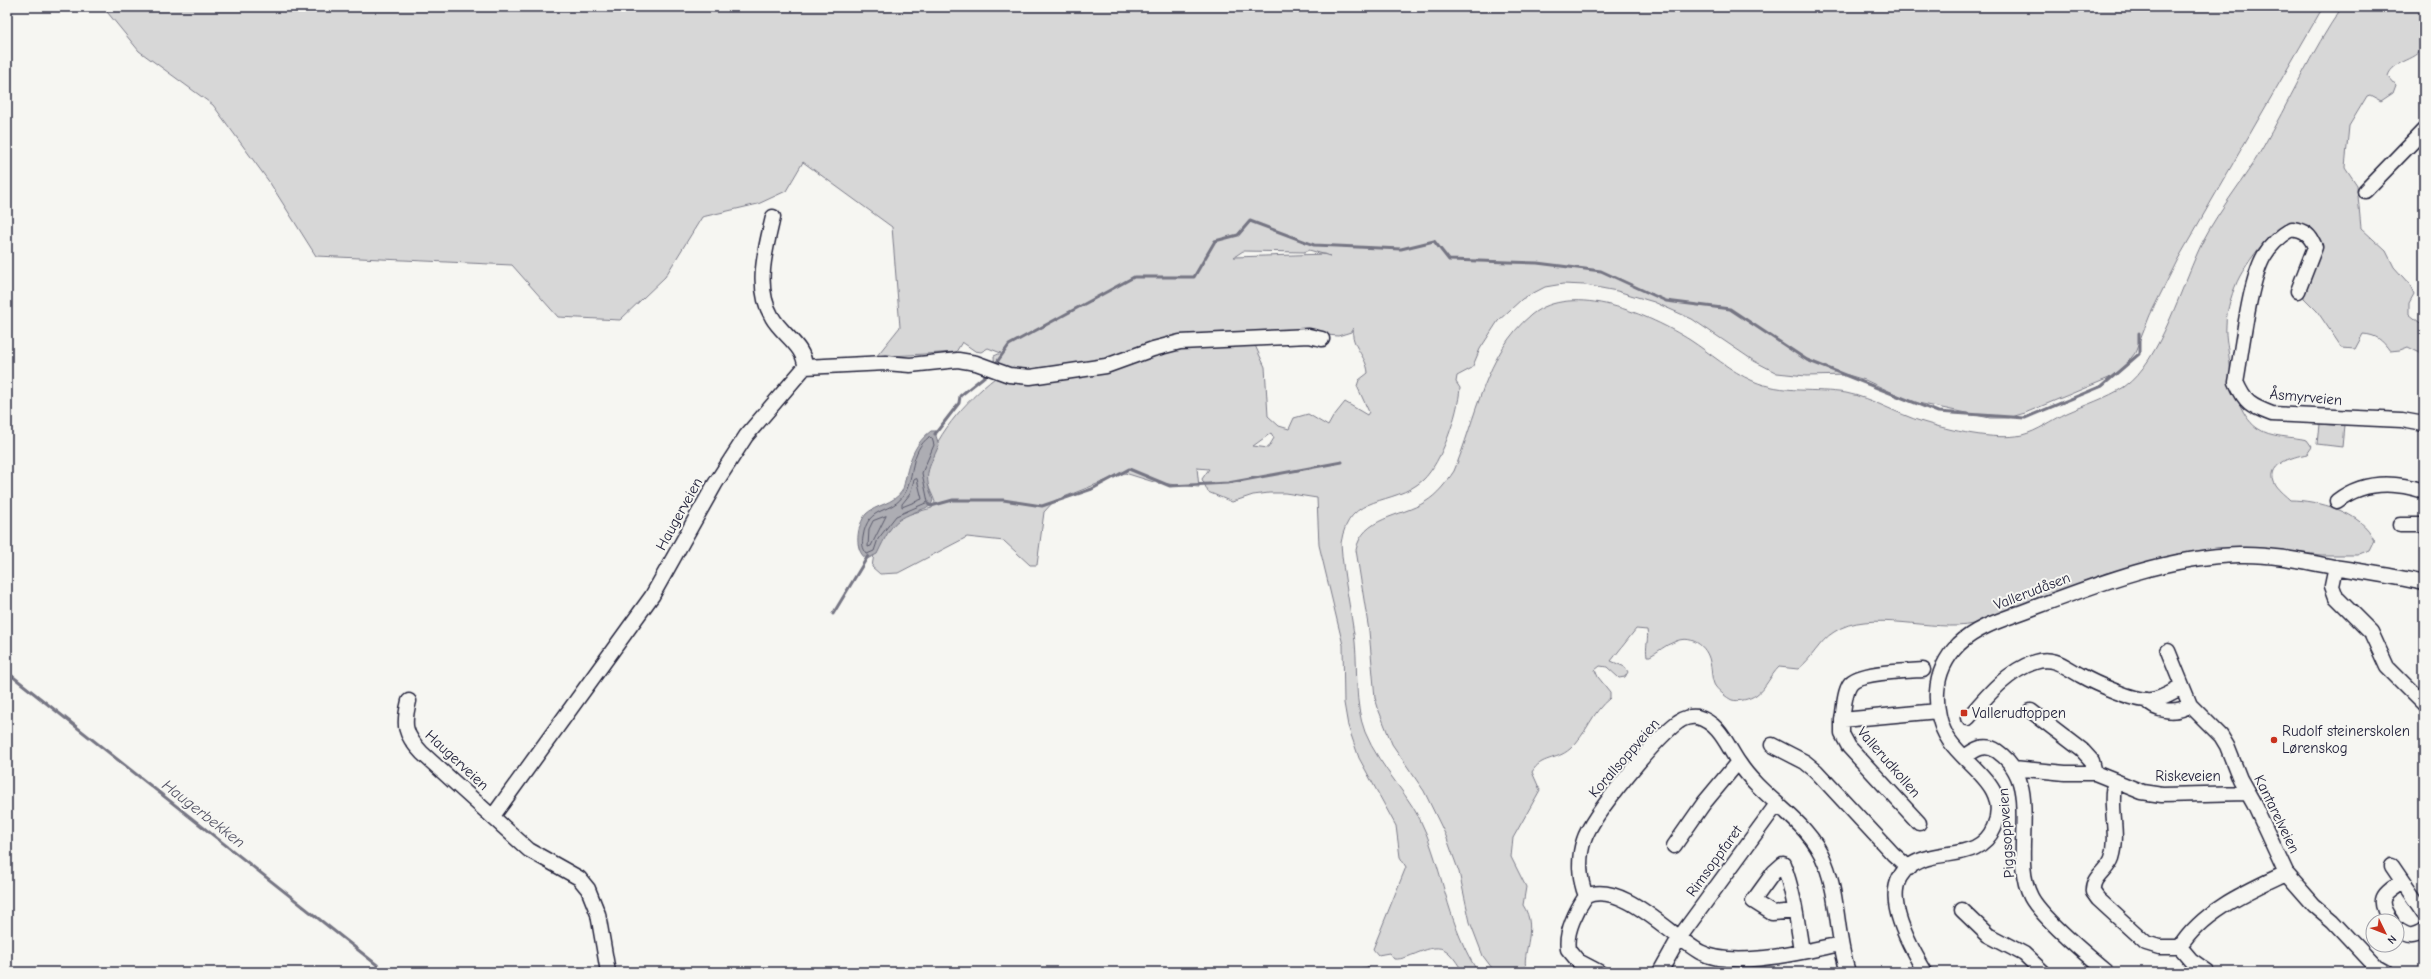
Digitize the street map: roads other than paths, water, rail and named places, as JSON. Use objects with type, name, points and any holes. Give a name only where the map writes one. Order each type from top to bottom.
[{"type":"street","points":[[2365,191],[2424,130]]},
{"type":"street","points":[[773,217],[765,255],[763,277],[765,295],[771,316],[801,351],[805,358],[805,367],[886,363],[910,365],[958,360],[976,363],[1009,375],[1030,377],[1106,366],[1153,348],[1180,342],[1309,336],[1322,339]]},
{"type":"street","name":"Åsmyrveien","points":[[2298,291],[2315,247],[2311,238],[2304,231],[2292,229],[2271,245],[2263,258],[2258,274],[2236,382],[2242,397],[2254,407],[2272,414],[2402,420],[2424,424]]},
{"type":"street","name":"Haugerveien","points":[[493,816],[652,596],[715,484],[746,436],[805,367]]},
{"type":"street","points":[[2337,501],[2349,492],[2380,484],[2394,484],[2424,491]]},
{"type":"street","points":[[2400,525],[2424,525]]},
{"type":"street","name":"Vallerudåsen","points":[[1925,972],[1904,932],[1895,906],[1897,886],[1909,868],[1925,858],[1970,850],[1985,840],[1993,830],[1998,811],[1996,795],[1989,783],[1947,737],[1938,711],[1937,694],[1939,676],[1949,656],[1960,643],[1989,625],[2110,580],[2157,568],[2225,555],[2279,557],[2424,583]]},
{"type":"street","points":[[2336,567],[2332,586],[2336,597],[2371,632],[2386,667],[2424,704]]},
{"type":"street","name":"Kantarelveien","points":[[2168,651],[2190,705],[2221,736],[2286,873],[2314,905],[2333,921],[2376,967],[2385,972]]},
{"type":"street","points":[[1968,718],[2014,673],[2036,662],[2045,661],[2059,663],[2085,678],[2146,700],[2159,698],[2182,687]]},
{"type":"street","name":"Vallerudkollen","points":[[1919,823],[1849,747],[1842,734],[1842,720],[1848,688],[1853,680],[1864,676],[1923,670]]},
{"type":"street","points":[[2146,700],[2152,707],[2160,709],[2182,709],[2190,705]]},
{"type":"street","name":"Haugerveien","points":[[409,701],[405,716],[405,729],[411,742],[529,850],[579,878],[588,889],[603,934],[608,972]]},
{"type":"street","name":"Vallerudkollen","points":[[1842,720],[1938,711]]},
{"type":"street","points":[[2032,711],[2082,750],[2092,761],[2095,773]]},
{"type":"street","name":"Korallsoppveien","points":[[1586,896],[1582,881],[1580,863],[1582,847],[1587,831],[1630,775],[1670,729],[1684,718],[1696,717],[1703,719],[1725,738],[1738,762],[1754,782],[1801,826],[1823,857],[1832,891],[1841,944],[1848,972]]},
{"type":"street","points":[[1772,745],[1816,771],[1893,854],[1909,868]]},
{"type":"street","name":"Piggsoppveien","points":[[1965,757],[1978,748],[1988,747],[2002,755],[2014,768],[2023,795],[2025,875],[2030,897],[2044,914],[2107,972]]},
{"type":"street","points":[[1674,846],[1704,803],[1738,762]]},
{"type":"street","name":"Riskeveien","points":[[2014,768],[2065,773],[2095,773],[2142,792],[2162,794],[2247,792]]},
{"type":"street","points":[[2115,780],[2112,794],[2112,857],[2094,882],[2093,892],[2098,899],[2141,940],[2152,946],[2180,947],[2191,960],[2208,972]]},
{"type":"street","name":"Rimsoppfaret","points":[[1660,972],[1679,938],[1777,804]]},
{"type":"street","points":[[2392,866],[2424,913]]},
{"type":"street","points":[[2180,947],[2190,933],[2226,904],[2286,873]]},
{"type":"street","points":[[2385,913],[2382,900],[2384,896],[2402,882]]},
{"type":"street","points":[[1599,972],[1578,961],[1568,949],[1568,936],[1586,896],[1607,894],[1624,900],[1700,951],[1718,957],[1756,958],[1841,944]]},
{"type":"street","points":[[1962,910],[1988,935],[2024,954],[2043,972]]},
{"type":"street","points":[[1796,911],[1802,951]]},
{"type":"street","points":[[2405,934],[2408,936],[2415,936],[2424,930]]},
{"type":"water","points":[[931,431],[937,431],[936,436],[939,445],[928,472],[928,484],[933,500],[931,506],[909,514],[896,522],[887,534],[877,554],[867,559],[860,550],[858,544],[860,525],[863,519],[866,514],[874,508],[889,502],[899,495],[904,486],[909,463],[914,451],[921,440]]},
{"type":"waterway","points":[[997,362],[1009,345],[1134,277],[1194,277],[1215,241],[1238,235],[1250,221],[1314,245],[1401,249],[1434,241],[1449,260],[1537,263],[1601,271],[1666,301],[1730,309],[1807,360],[1938,412],[2025,418],[2102,386],[2139,354],[2139,333]]},
{"type":"waterway","points":[[935,434],[959,403],[960,396],[986,375]]},
{"type":"waterway","points":[[928,504],[931,506],[953,500],[1003,500],[1042,506],[1092,489],[1129,469],[1170,486],[1228,483],[1342,462]]},
{"type":"waterway","points":[[833,614],[868,556]]},
{"type":"waterway","name":"Haugerbekken","points":[[7,672],[386,972]]},
{"type":"waterway","points":[[1349,972],[1368,968]]},
{"type":"place","name":"Vallerudtoppen","points":[[1964,713]]},
{"type":"place","name":"Rudolf steinerskolen Lørenskog","points":[[2274,740]]}]
